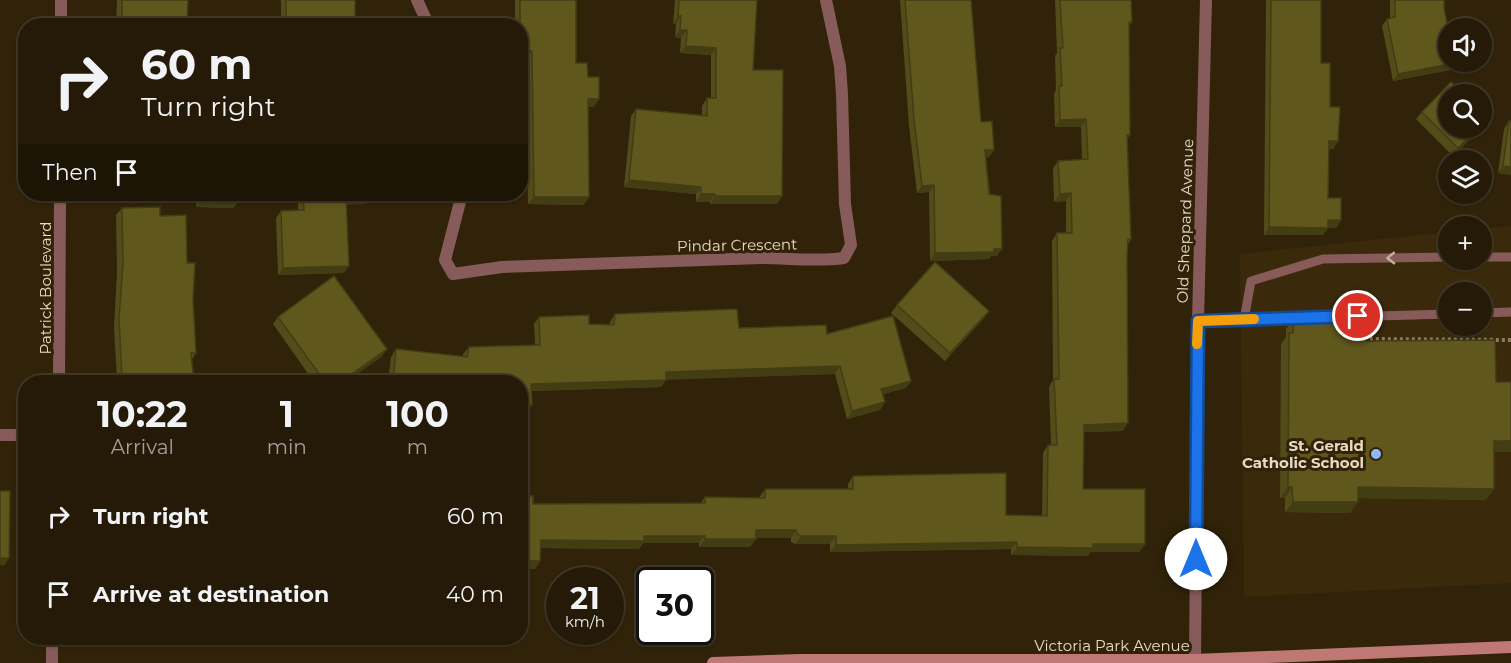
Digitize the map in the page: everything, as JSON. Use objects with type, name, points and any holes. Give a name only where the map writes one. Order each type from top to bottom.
[{"type":"main road","name":"Victoria Park Avenue","points":[[713,663],[1195,661],[1511,647]]},
{"type":"street","points":[[61,0],[61,18]]},
{"type":"street","points":[[417,0],[425,18]]},
{"type":"street","name":"Pindar Crescent","points":[[460,201],[445,260],[453,274],[502,267],[773,258],[819,262],[844,258],[851,245],[845,204],[843,94],[840,66],[826,0]]},
{"type":"street","name":"Old Sheppard Avenue","points":[[1195,661],[1198,321],[1206,0]]},
{"type":"street","name":"Patrick Boulevard","points":[[59,375],[60,201]]},
{"type":"street","points":[[0,435],[18,435]]},
{"type":"street","points":[[52,645],[52,663]]},
{"type":"lane","points":[[1244,320],[1251,281],[1323,259],[1438,257]]},
{"type":"lane","points":[[1492,257],[1511,257]]},
{"type":"lane","points":[[1492,313],[1511,312]]},
{"type":"lane","points":[[1198,321],[1438,314]]},
{"type":"shaded area","name":"St. Gerald Catholic School","points":[[1511,226],[1511,583],[1244,597],[1240,254],[1438,233],[1438,270],[1492,270],[1492,228]]},
{"type":"building","points":[[122,0],[188,0],[187,18],[122,18]]},
{"type":"building","points":[[286,0],[355,0],[355,18],[286,18]]},
{"type":"building","points":[[520,0],[576,0],[576,63],[587,63],[588,77],[599,77],[599,99],[588,99],[589,197],[534,197],[532,51],[528,51],[528,18],[520,18]]},
{"type":"building","points":[[679,0],[757,0],[753,70],[783,70],[782,196],[715,196],[715,194],[701,194],[701,187],[629,180],[636,109],[707,116],[707,98],[716,98],[716,48],[686,46],[687,30],[680,30]]},
{"type":"building","points":[[905,0],[971,0],[981,122],[992,121],[994,150],[985,150],[989,194],[1001,196],[1002,249],[994,249],[994,252],[935,253],[934,185],[922,186],[914,119]]},
{"type":"building","points":[[1060,0],[1131,0],[1132,22],[1129,22],[1130,135],[1127,135],[1131,239],[1128,239],[1127,256],[1128,423],[1084,425],[1083,489],[1145,489],[1145,544],[1093,544],[1093,548],[1017,547],[1017,542],[836,545],[836,536],[801,536],[796,530],[756,530],[756,539],[644,536],[644,541],[541,540],[540,561],[528,561],[528,496],[533,496],[533,504],[705,503],[705,497],[765,498],[765,489],[853,489],[853,476],[1006,473],[1006,515],[1047,516],[1048,445],[1057,445],[1054,379],[1059,379],[1057,233],[1072,233],[1071,193],[1060,194],[1058,161],[1088,159],[1086,119],[1060,120],[1059,86],[1062,86],[1060,48],[1063,48]]},
{"type":"building","points":[[1271,0],[1321,0],[1321,63],[1330,63],[1330,107],[1340,107],[1338,141],[1329,141],[1328,198],[1341,198],[1341,220],[1328,220],[1328,228],[1269,227]]},
{"type":"building","points":[[1395,0],[1444,0],[1446,18],[1438,18],[1438,66],[1398,74],[1387,19],[1395,17]]},
{"type":"building","points":[[1438,95],[1438,128],[1422,112]]},
{"type":"building","points":[[1509,121],[1511,121],[1511,167],[1503,166]]},
{"type":"building","points":[[1448,138],[1468,138],[1458,148]]},
{"type":"building","points":[[303,201],[346,201],[349,266],[283,268],[281,211],[304,210]]},
{"type":"building","points":[[160,207],[160,216],[186,215],[187,263],[195,263],[193,300],[196,353],[191,353],[193,375],[122,375],[119,320],[123,263],[122,208]]},
{"type":"building","points":[[935,262],[989,311],[950,353],[897,305]]},
{"type":"building","points":[[334,276],[387,349],[350,375],[320,375],[278,317]]},
{"type":"building","points":[[737,309],[739,328],[826,325],[827,334],[893,316],[911,381],[881,389],[885,402],[852,411],[840,366],[666,372],[666,380],[531,384],[532,405],[528,405],[528,375],[394,375],[396,349],[467,357],[469,347],[540,345],[539,317],[589,315],[589,324],[614,325],[615,314]]},
{"type":"building","points":[[1294,319],[1360,319],[1359,334],[1367,334],[1367,341],[1495,340],[1496,382],[1511,382],[1511,441],[1494,441],[1494,489],[1358,487],[1358,502],[1293,502],[1292,487],[1288,487],[1289,333],[1293,333]]},
{"type":"building","points":[[0,491],[10,491],[9,558],[0,558]]},
{"type":"slow traffic","points":[[1197,344],[1198,321],[1254,319]]},
{"type":"place","name":"St. Gerald Catholic School","points":[[1376,454]]},
{"type":"route","points":[[1196,559],[1198,321],[1358,316]]}]
